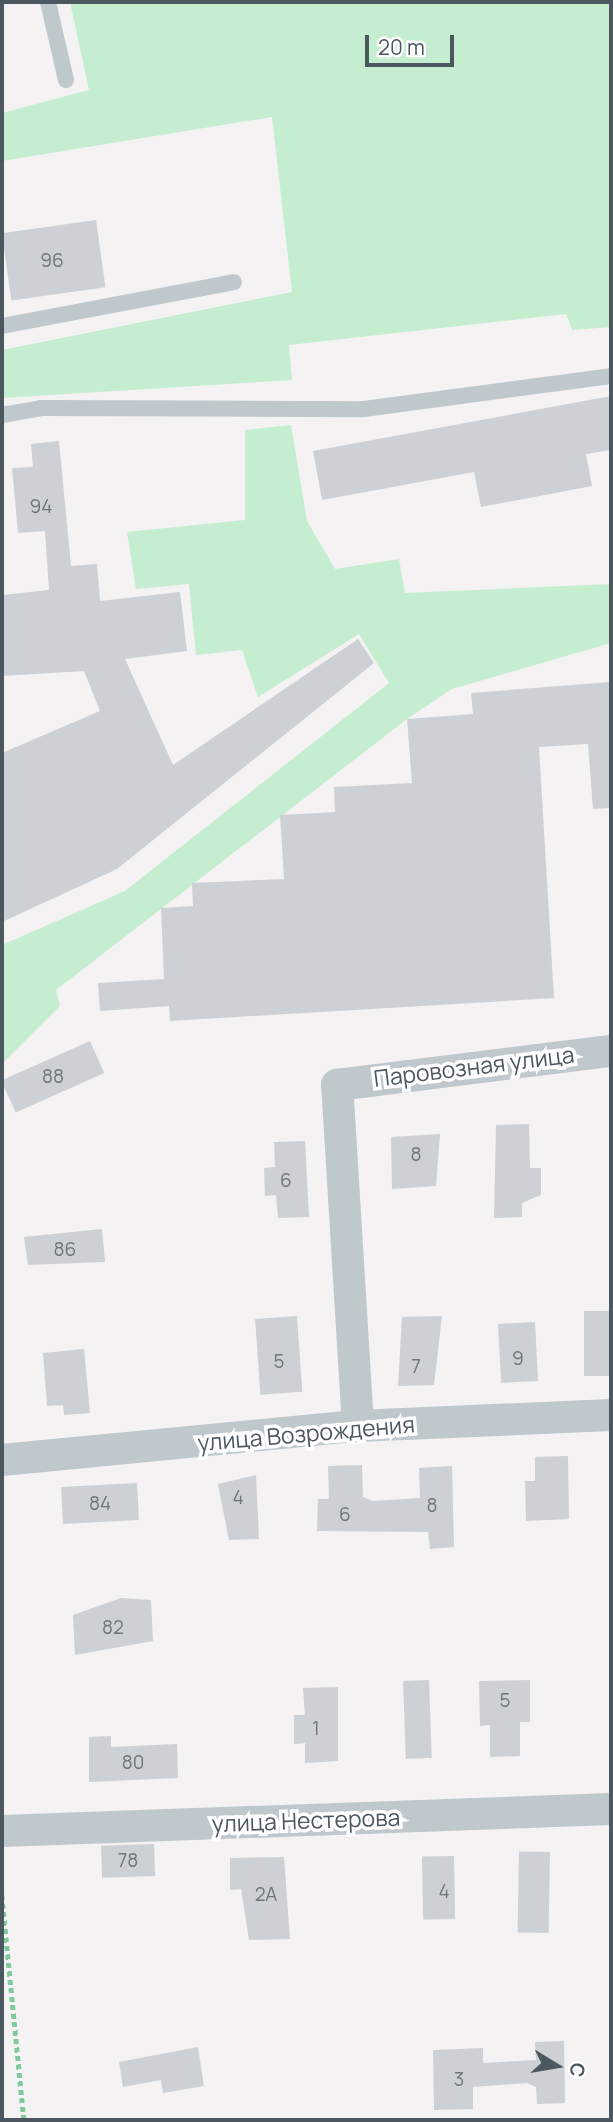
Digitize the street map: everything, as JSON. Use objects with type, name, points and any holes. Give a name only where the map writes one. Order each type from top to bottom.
[{"type":"street","name":"Паровозная улица","points":[[358,1426],[337,1085],[611,1051]]},
{"type":"street","name":"улица Возрождения","points":[[2,1460],[358,1426],[611,1415]]},
{"type":"street","name":"улица Нестерова","points":[[2,1831],[611,1809]]},
{"type":"lane","points":[[48,2],[66,80]]},
{"type":"lane","points":[[2,326],[234,282]]},
{"type":"lane","points":[[2,415],[41,408],[365,409],[611,376]]},
{"type":"path","points":[[2,1895],[24,2120]]},
{"type":"green space","points":[[70,2],[611,2],[611,327],[572,330],[566,314],[289,345],[292,380],[2,398],[2,350],[292,292],[272,117],[2,161],[2,113],[89,90]]},
{"type":"green space","points":[[291,425],[307,521],[335,569],[399,559],[405,593],[611,584],[611,643],[452,689],[407,719],[56,990],[60,1006],[2,1064],[2,945],[125,891],[389,683],[359,634],[258,697],[242,650],[196,655],[189,584],[136,589],[127,532],[245,520],[245,430]]},
{"type":"building","points":[[96,220],[105,287],[11,301],[2,233]]},
{"type":"building","points":[[611,396],[611,450],[586,454],[592,486],[481,507],[474,472],[322,500],[313,451]]},
{"type":"building","points":[[59,441],[71,566],[97,564],[100,601],[180,592],[187,651],[125,659],[173,765],[358,639],[374,663],[117,869],[2,922],[2,753],[100,711],[84,671],[2,676],[2,595],[49,590],[45,531],[18,533],[12,468],[33,467],[31,444]]},
{"type":"building","points":[[611,682],[611,808],[593,809],[588,744],[539,747],[554,998],[170,1021],[169,1006],[100,1011],[98,983],[164,979],[161,908],[193,906],[192,883],[284,879],[280,815],[335,812],[334,787],[412,783],[407,719],[473,714],[471,693]]},
{"type":"building","points":[[90,1041],[104,1073],[16,1112],[2,1080]]},
{"type":"building","points":[[529,1124],[530,1168],[541,1168],[541,1195],[522,1203],[522,1217],[494,1218],[496,1125]]},
{"type":"building","points":[[440,1134],[436,1186],[392,1189],[391,1137]]},
{"type":"building","points":[[305,1141],[309,1217],[278,1218],[276,1195],[265,1196],[264,1168],[275,1167],[274,1142]]},
{"type":"building","points":[[102,1229],[105,1262],[28,1265],[24,1237]]},
{"type":"building","points":[[584,1311],[611,1311],[611,1376],[584,1376]]},
{"type":"building","points":[[297,1316],[302,1392],[260,1395],[255,1319]]},
{"type":"building","points":[[442,1316],[434,1385],[398,1386],[402,1317]]},
{"type":"building","points":[[535,1322],[538,1381],[501,1383],[498,1324]]},
{"type":"building","points":[[84,1349],[90,1413],[64,1415],[63,1405],[47,1406],[43,1353]]},
{"type":"building","points":[[568,1456],[569,1519],[526,1521],[525,1481],[535,1481],[535,1457]]},
{"type":"building","points":[[362,1465],[363,1497],[373,1501],[420,1498],[419,1468],[452,1466],[454,1547],[430,1549],[428,1532],[317,1531],[318,1499],[329,1499],[328,1466]]},
{"type":"building","points":[[256,1475],[259,1539],[229,1540],[218,1484]]},
{"type":"building","points":[[137,1483],[139,1520],[63,1524],[61,1487]]},
{"type":"building","points":[[121,1598],[151,1600],[153,1641],[75,1655],[73,1615]]},
{"type":"building","points":[[429,1680],[432,1758],[406,1759],[403,1681]]},
{"type":"building","points":[[530,1680],[530,1722],[520,1722],[520,1756],[490,1757],[490,1725],[480,1726],[479,1681]]},
{"type":"building","points":[[338,1687],[338,1761],[305,1763],[305,1743],[294,1744],[294,1715],[305,1715],[303,1688]]},
{"type":"building","points":[[111,1736],[111,1747],[177,1744],[178,1778],[89,1782],[89,1737]]},
{"type":"building","points":[[154,1844],[155,1876],[102,1878],[101,1846]]},
{"type":"building","points":[[519,1851],[550,1852],[549,1933],[518,1932]]},
{"type":"building","points":[[454,1856],[455,1919],[423,1920],[422,1857]]},
{"type":"building","points":[[284,1857],[290,1939],[249,1940],[241,1889],[230,1890],[230,1858]]},
{"type":"building","points":[[564,2041],[565,2103],[537,2104],[536,2087],[527,2083],[473,2087],[473,2109],[434,2110],[433,2050],[483,2048],[483,2063],[536,2060],[535,2042]]},
{"type":"building","points":[[198,2047],[204,2086],[163,2093],[161,2080],[123,2087],[119,2062]]}]
